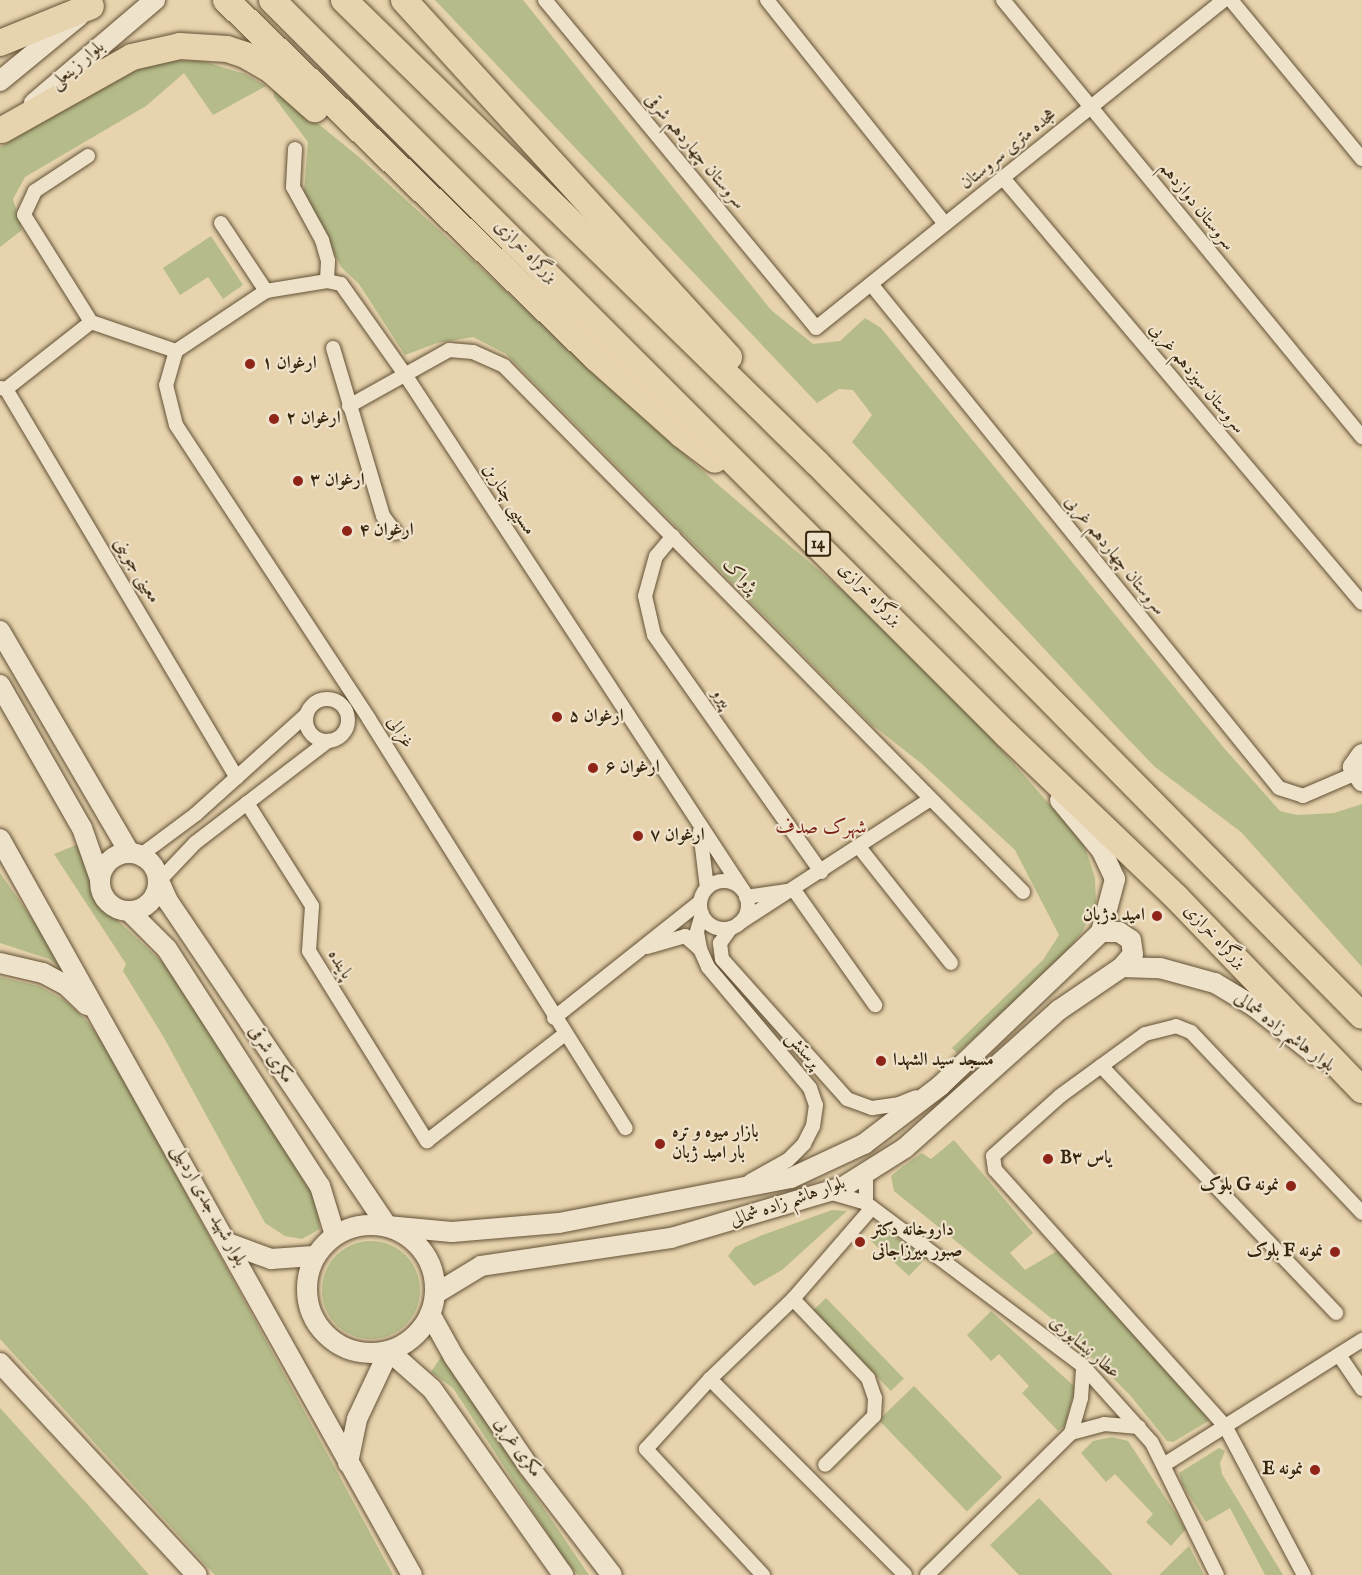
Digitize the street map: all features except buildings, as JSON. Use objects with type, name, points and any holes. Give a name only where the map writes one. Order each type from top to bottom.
[{"type":"highway","points":[[226,0],[455,223],[682,435],[784,510]]},
{"type":"highway","name":"بزرگراه خرازی","points":[[272,0],[1007,735],[1176,897],[1362,1091]]},
{"type":"highway","points":[[344,0],[817,463],[1362,1016]]},
{"type":"highway","points":[[404,0],[699,321],[817,463]]},
{"type":"highway","points":[[0,43],[95,3]]},
{"type":"highway","points":[[1,130],[132,57],[180,46],[227,49],[271,70],[347,138],[455,223]]},
{"type":"street","name":"بلوار زینعلی","points":[[1,130],[155,0]]},
{"type":"street","name":"سروستان چهاردهم شرقی","points":[[545,0],[816,328]]},
{"type":"street","points":[[767,0],[945,224]]},
{"type":"street","name":"سروستان دوازدهم","points":[[1003,0],[1362,437]]},
{"type":"street","name":"هجده متری سروستان","points":[[816,328],[1224,0]]},
{"type":"street","points":[[1231,0],[1362,159]]},
{"type":"street","name":"بلوار زینعلی","points":[[0,81],[95,3]]},
{"type":"street","points":[[88,156],[35,191],[24,215],[91,322],[176,351],[266,291],[327,281],[328,261],[322,240],[293,187],[295,149]]},
{"type":"street","name":"سروستان سیزدهم غربی","points":[[1003,178],[1362,603]]},
{"type":"street","points":[[221,223],[266,291]]},
{"type":"street","name":"مسیبی چناربن","points":[[327,281],[341,284],[353,297],[744,894]]},
{"type":"street","name":"سروستان چهاردهم غربی","points":[[871,284],[1279,788],[1303,796],[1358,778]]},
{"type":"street","points":[[3,389],[91,322]]},
{"type":"street","points":[[333,348],[383,516],[396,533]]},
{"type":"street","name":"پژواک","points":[[350,406],[404,373],[449,350],[472,352],[504,366],[674,536],[929,800],[1023,892]]},
{"type":"street","name":"غزالی","points":[[176,351],[166,385],[176,424],[364,711],[554,1018],[627,1128]]},
{"type":"street","name":"معینی جوینی","points":[[3,389],[237,778]]},
{"type":"street","name":"پیرو","points":[[674,536],[656,556],[645,596],[654,635],[821,872]]},
{"type":"street","points":[[0,631],[135,854],[154,865],[159,881]]},
{"type":"street","points":[[100,879],[112,858],[135,854],[161,843],[237,778],[342,679]]},
{"type":"street","points":[[0,685],[82,828],[105,898],[120,910],[129,911],[147,906],[159,881],[195,843],[328,741],[340,737],[364,711]]},
{"type":"street","points":[[318,701],[338,702],[347,712],[348,726]]},
{"type":"street","points":[[307,714],[310,733],[328,741]]},
{"type":"street","name":"بلوار هاشم زاده شمالی","points":[[387,1226],[452,1232],[559,1223],[731,1192],[791,1178],[864,1144],[940,1086],[1101,932],[1111,906],[1115,879],[1102,851],[1007,735]]},
{"type":"street","points":[[1358,778],[1353,767],[1362,754]]},
{"type":"street","points":[[701,908],[716,928],[734,926],[794,890],[929,800]]},
{"type":"street","name":"پاینده","points":[[247,803],[312,906],[309,951],[427,1140],[565,1034]]},
{"type":"street","points":[[699,949],[697,932],[707,888],[700,828]]},
{"type":"street","name":"بلوار شهید جدی اردبیلی","points":[[0,839],[230,1244],[348,1463],[412,1575]]},
{"type":"street","points":[[858,847],[951,963]]},
{"type":"street","name":"مکری شرقی","points":[[159,881],[194,940],[387,1226]]},
{"type":"street","points":[[707,888],[729,881],[744,894],[746,912],[734,926]]},
{"type":"street","points":[[744,894],[794,890]]},
{"type":"street","points":[[794,890],[874,1005]]},
{"type":"street","points":[[554,1018],[701,908]]},
{"type":"street","name":"مکری شرقی","points":[[129,911],[167,949],[313,1176],[335,1235]]},
{"type":"street","name":"پرستش","points":[[734,926],[720,943],[722,958],[846,1099],[858,1105],[884,1107],[940,1086]]},
{"type":"street","points":[[1101,932],[1119,932],[1131,940],[1133,954],[1122,967]]},
{"type":"street","points":[[647,947],[685,936],[699,949]]},
{"type":"street","name":"پرستش","points":[[699,949],[731,997],[810,1088],[816,1105],[813,1126],[788,1160],[731,1192]]},
{"type":"street","points":[[0,963],[43,973],[66,985],[85,1002],[129,1064]]},
{"type":"street","name":"بلوار هاشم زاده شمالی","points":[[435,1294],[481,1266],[671,1238],[827,1192],[905,1148],[1059,1010],[1122,967],[1160,968],[1215,983],[1255,1007],[1362,1091]]},
{"type":"street","points":[[1304,1575],[1225,1426],[995,1170],[993,1156],[1060,1096],[1145,1034],[1176,1026],[1191,1032],[1362,1213]]},
{"type":"street","points":[[1101,1066],[1336,1313]]},
{"type":"street","points":[[764,1575],[646,1449],[710,1379],[793,1299],[868,1206],[866,1172]]},
{"type":"street","points":[[827,1192],[868,1206]]},
{"type":"street","name":"عطار نیشابوری","points":[[868,1206],[1083,1366],[1139,1427],[1165,1464],[1217,1575]]},
{"type":"street","points":[[369,1224],[387,1226],[403,1233],[423,1251],[434,1276],[435,1294],[430,1314],[407,1343],[389,1351],[369,1354],[349,1350],[331,1340],[317,1325],[309,1306],[306,1286],[314,1256],[335,1235],[369,1224]]},
{"type":"street","points":[[230,1244],[271,1258],[314,1256]]},
{"type":"street","points":[[793,1299],[868,1378],[875,1398],[874,1416],[825,1465]]},
{"type":"street","name":"مکری غربی","points":[[430,1314],[454,1357],[529,1467],[612,1575]]},
{"type":"street","points":[[1165,1464],[1362,1340]]},
{"type":"street","points":[[348,1463],[357,1419],[389,1351]]},
{"type":"street","name":"مکری غربی","points":[[389,1351],[432,1389],[563,1575]]},
{"type":"street","points":[[1339,1355],[1362,1389]]},
{"type":"street","points":[[0,1363],[197,1575]]},
{"type":"street","points":[[1071,1433],[1081,1398],[1083,1366]]},
{"type":"street","points":[[710,1379],[905,1575]]},
{"type":"street","points":[[927,1575],[1071,1433],[1104,1424],[1139,1427]]},
{"type":"green space","points":[[435,0],[523,0],[771,310],[813,344],[840,341],[865,318],[881,328],[1224,748],[1280,811],[1297,815],[1334,813],[1362,804],[1362,967],[1241,832],[1155,767],[852,442],[872,415],[853,390],[839,389],[817,403]]},
{"type":"green space","points":[[169,60],[202,61],[245,74],[266,86],[213,115],[184,73],[146,106],[25,177],[13,199],[22,230],[0,247],[0,147],[140,66]]},
{"type":"green space","points":[[273,87],[359,157],[716,483],[869,613],[974,718],[1084,844],[1095,878],[1096,905],[1082,932],[1055,965],[957,1053],[952,1048],[1043,960],[1059,935],[1015,850],[922,764],[871,724],[506,354],[473,337],[437,343],[405,355],[359,284],[341,267],[304,192],[308,142],[274,97]]},
{"type":"green space","points":[[211,236],[243,285],[223,299],[208,277],[180,295],[163,268]]},
{"type":"green space","points":[[81,843],[100,904],[174,973],[315,1193],[320,1229],[302,1239],[285,1236],[265,1223],[163,1036],[123,971],[126,964],[54,854]]},
{"type":"green space","points":[[0,873],[73,977],[49,959],[0,943]]},
{"type":"green space","points":[[0,977],[39,986],[64,1000],[86,1020],[107,1048],[393,1575],[215,1575],[0,1339]]},
{"type":"green space","points":[[954,1140],[1033,1233],[1010,1253],[1025,1270],[1057,1251],[1212,1419],[1173,1442],[1167,1441],[1130,1395],[1057,1323],[894,1191],[891,1176],[922,1153],[931,1159]]},
{"type":"green space","points":[[832,1210],[847,1211],[782,1270],[754,1286],[728,1256],[735,1247]]},
{"type":"green space","points":[[885,1234],[897,1238],[927,1257],[909,1276],[870,1240]]},
{"type":"green space","points":[[371,1241],[390,1244],[406,1255],[417,1271],[420,1290],[417,1309],[406,1325],[390,1336],[371,1339],[352,1336],[336,1325],[325,1309],[322,1290],[325,1271],[336,1255],[352,1244]]},
{"type":"green space","points":[[826,1298],[904,1379],[891,1391],[813,1311]]},
{"type":"green space","points":[[991,1311],[1075,1387],[1065,1425],[1058,1431],[1022,1393],[1029,1386],[999,1354],[991,1361],[967,1335]]},
{"type":"green space","points":[[444,1352],[521,1475],[589,1575],[578,1575],[564,1559],[453,1388],[431,1372]]},
{"type":"green space","points":[[914,1386],[1002,1477],[967,1511],[879,1420]]},
{"type":"green space","points":[[0,1408],[88,1505],[149,1575],[0,1575]]},
{"type":"green space","points":[[1112,1437],[1128,1441],[1186,1529],[1171,1546],[1146,1522],[1153,1514],[1115,1474],[1106,1482],[1081,1453],[1093,1441]]},
{"type":"green space","points":[[1219,1448],[1225,1451],[1220,1463],[1222,1474],[1283,1575],[1265,1575],[1230,1508],[1206,1522],[1182,1484],[1179,1473]]},
{"type":"green space","points":[[1039,1498],[1113,1575],[1019,1575],[990,1545]]},
{"type":"green space","points":[[1189,1546],[1204,1575],[1159,1575]]},
{"type":"place","name":"ارغوان ۱","points":[[250,364]]},
{"type":"place","name":"ارغوان ۲","points":[[274,419]]},
{"type":"place","name":"ارغوان ۳","points":[[298,481]]},
{"type":"place","name":"ارغوان ۴","points":[[347,531]]},
{"type":"place","name":"ارغوان ۵","points":[[557,717]]},
{"type":"place","name":"ارغوان ۶","points":[[593,768]]},
{"type":"place","name":"ارغوان ۷","points":[[638,836]]},
{"type":"place","name":"امید دژبان","points":[[1157,916]]},
{"type":"place","name":"مسجد سید الشهدا","points":[[881,1061]]},
{"type":"place","name":"بازار میوه و تره بار امید ژبان","points":[[660,1144]]},
{"type":"place","name":"B۳ یاس","points":[[1048,1159]]},
{"type":"place","name":"بلوک G نمونه","points":[[1291,1186]]},
{"type":"place","name":"داروخانه دکتر صبور میرزاجانی","points":[[860,1242]]},
{"type":"place","name":"بلوک F نمونه","points":[[1335,1252]]},
{"type":"place","name":"E نمونه","points":[[1315,1470]]},
{"type":"district","name":"شهرک صدف","points":[[821,827]]}]
